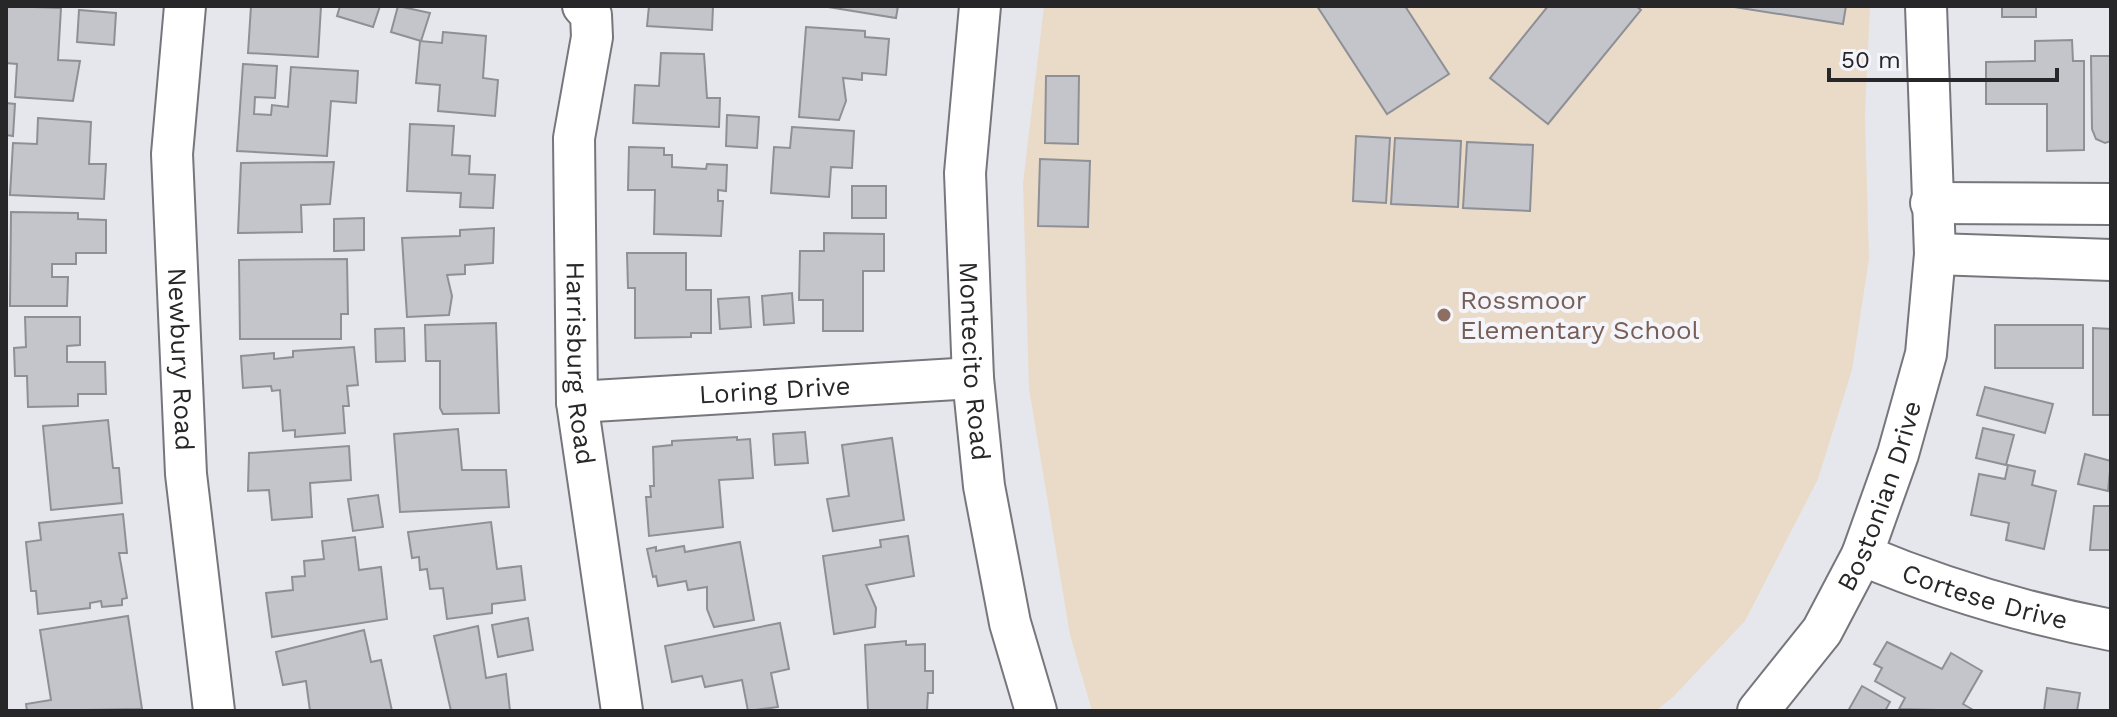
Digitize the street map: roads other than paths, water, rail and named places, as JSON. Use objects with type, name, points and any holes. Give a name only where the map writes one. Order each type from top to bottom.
[{"type":"street","name":"Newbury Road","points":[[185,6],[172,169],[186,474],[214,711]]},
{"type":"street","name":"Montecito Road","points":[[980,6],[965,173],[973,378],[984,486],[1007,608],[1036,711]]},
{"type":"street","name":"Bostonian Drive","points":[[1758,711],[1822,631],[1862,555],[1898,454],[1926,354],[1935,254],[1926,6]]},
{"type":"street","name":"Harrisburg Road","points":[[587,10],[592,37],[574,138],[577,402],[622,711]]},
{"type":"street","points":[[1931,203],[2111,204]]},
{"type":"street","points":[[1935,254],[2111,260]]},
{"type":"street","name":"Loring Drive","points":[[577,402],[973,378]]},
{"type":"street","name":"Cortese Drive","points":[[1862,555],[1938,587],[2039,616],[2111,630]]},
{"type":"place","name":"Rossmoor Elementary School","points":[[1444,315]]}]
